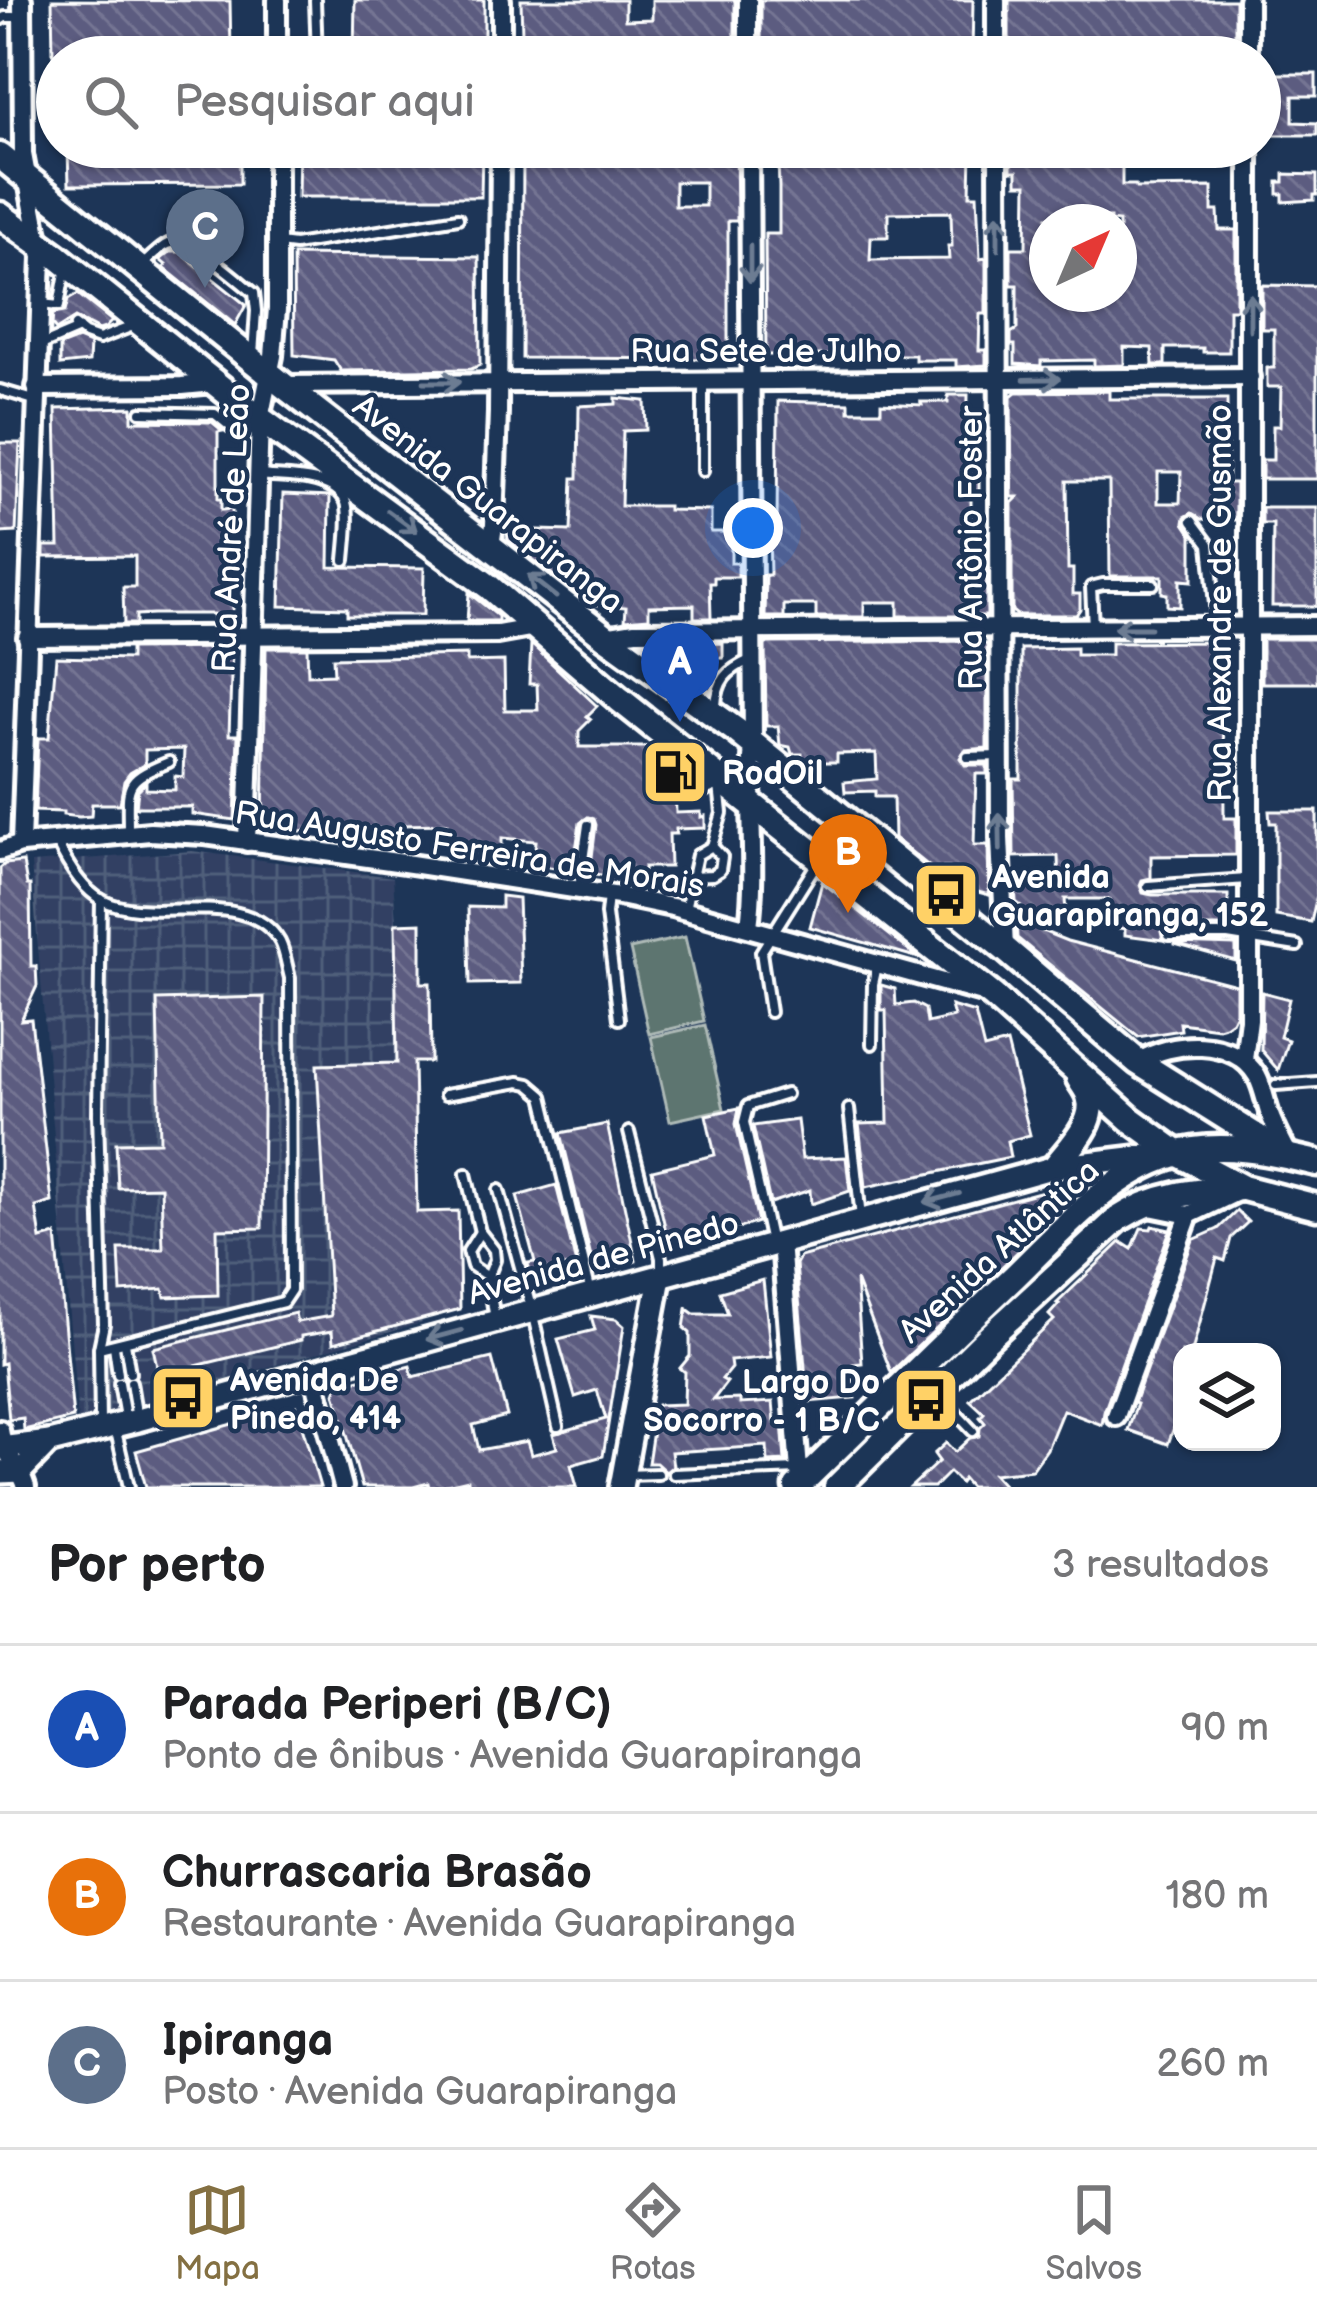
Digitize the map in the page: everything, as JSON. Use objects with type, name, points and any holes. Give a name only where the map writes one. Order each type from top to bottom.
[{"type":"main road","name":"Avenida Guarapiranga","points":[[0,156],[268,373],[605,636],[717,716],[1138,1062],[1287,1156]]},
{"type":"main road","name":"Avenida Guarapiranga","points":[[0,215],[214,382],[260,426],[444,551],[653,734],[715,785],[751,803],[993,996],[1130,1119],[1177,1153],[1244,1188]]},
{"type":"main road","points":[[1055,1167],[1090,1115],[1090,1097],[1074,1071]]},
{"type":"main road","name":"Avenida Atlântica","points":[[799,1480],[1100,1196],[1147,1164],[1177,1153],[1215,1148],[1287,1156]]},
{"type":"main road","points":[[1287,1156],[1317,1163]]},
{"type":"main road","points":[[1244,1188],[1317,1207]]},
{"type":"main road","name":"Avenida Atlântica","points":[[837,1487],[1118,1219],[1164,1196],[1244,1188]]},
{"type":"street","points":[[277,0],[277,36]]},
{"type":"street","points":[[501,0],[501,36]]},
{"type":"street","points":[[748,0],[748,36]]},
{"type":"street","points":[[996,0],[996,36]]},
{"type":"street","points":[[1248,0],[1248,36]]},
{"type":"street","points":[[21,844],[38,347],[49,305],[26,177],[22,8]]},
{"type":"street","name":"Rua André de Leão","points":[[248,842],[260,426],[275,332],[277,168]]},
{"type":"street","points":[[490,546],[498,382],[500,168]]},
{"type":"street","points":[[749,168],[753,897],[749,926]]},
{"type":"street","name":"Rua Antônio Foster","points":[[998,168],[1000,838],[1005,949]]},
{"type":"street","name":"Rua Alexandre de Gusmão","points":[[1244,1059],[1249,1019],[1249,168]]},
{"type":"street","name":"Rua Sete de Julho","points":[[268,373],[498,382],[1250,376]]},
{"type":"street","points":[[36,394],[214,382]]},
{"type":"street","points":[[605,636],[635,631],[1317,626]]},
{"type":"street","points":[[27,637],[497,634],[536,627]]},
{"type":"street","name":"Rua Augusto Ferreira de Morais","points":[[0,851],[21,844],[128,833],[204,835],[608,894],[749,926],[993,996]]},
{"type":"street","points":[[1138,1062],[1164,1048],[1188,1045],[1244,1059],[1259,1081],[1287,1156]]},
{"type":"street","name":"Avenida de Pinedo","points":[[1,1442],[50,1442],[120,1424],[1055,1167],[1177,1153]]},
{"type":"street","points":[[1138,1206],[1189,1215],[1244,1188]]},
{"type":"street","points":[[1116,1416],[1189,1215]]},
{"type":"street","points":[[776,1243],[799,1480]]},
{"type":"street","points":[[622,1481],[660,1277]]},
{"type":"street","points":[[312,1370],[343,1487]]},
{"type":"street","points":[[1,1442],[16,1477],[50,1442]]},
{"type":"lane","points":[[315,0],[316,36]]},
{"type":"lane","points":[[0,20],[22,8]]},
{"type":"lane","points":[[277,243],[458,218]]},
{"type":"lane","points":[[138,268],[167,244],[184,243],[254,293],[268,373]]},
{"type":"lane","points":[[49,305],[67,264]]},
{"type":"lane","points":[[254,293],[277,282]]},
{"type":"lane","points":[[38,347],[77,327],[99,339],[140,323]]},
{"type":"lane","points":[[703,471],[704,380]]},
{"type":"lane","points":[[0,390],[36,394]]},
{"type":"lane","points":[[141,412],[215,414],[233,430],[260,426]]},
{"type":"lane","points":[[258,474],[316,481],[341,495],[347,504],[346,560]]},
{"type":"lane","points":[[1192,521],[1209,544],[1221,627]]},
{"type":"lane","points":[[1094,628],[1091,587],[1153,584]]},
{"type":"lane","points":[[717,716],[719,684],[729,671],[752,659]]},
{"type":"lane","points":[[968,757],[1000,756]]},
{"type":"lane","points":[[128,833],[132,782],[137,775],[169,762]]},
{"type":"lane","points":[[685,910],[697,855],[712,846],[722,813],[715,785]]},
{"type":"lane","points":[[579,890],[588,825]]},
{"type":"lane","points":[[56,840],[65,860],[101,899],[128,908],[187,908],[252,916],[279,940],[290,978],[292,1290],[283,1302],[99,1348]]},
{"type":"lane","points":[[692,876],[720,870],[722,857],[712,846]]},
{"type":"lane","points":[[770,1012],[761,952],[820,858]]},
{"type":"lane","points":[[1148,886],[1249,878]]},
{"type":"lane","points":[[608,894],[606,914],[619,1019]]},
{"type":"lane","points":[[101,899],[98,1114],[104,1324],[99,1348],[120,1424]]},
{"type":"lane","points":[[1169,935],[1228,935],[1297,946]]},
{"type":"lane","points":[[872,1044],[877,965]]},
{"type":"lane","points":[[445,1095],[519,1082],[543,1096],[591,1295]]},
{"type":"lane","points":[[1276,1085],[1317,1082]]},
{"type":"lane","points":[[776,1243],[744,1122],[748,1106],[786,1094]]},
{"type":"lane","points":[[850,1109],[861,1220]]},
{"type":"lane","points":[[628,1132],[661,1258],[660,1277]]},
{"type":"lane","points":[[466,1174],[480,1232],[494,1250],[488,1277],[495,1321]]},
{"type":"lane","points":[[500,1190],[558,1426]]},
{"type":"lane","points":[[480,1232],[468,1251],[472,1266],[488,1277]]},
{"type":"lane","points":[[120,1424],[131,1377],[125,1343]]},
{"type":"lane","points":[[114,1346],[129,1487]]},
{"type":"lane","points":[[935,1391],[973,1431]]},
{"type":"lane","points":[[622,1481],[658,1474]]},
{"type":"lane","points":[[674,1474],[799,1480]]},
{"type":"shaded area","points":[[192,851],[393,877],[422,1323],[78,1422],[31,863]]},
{"type":"green space","points":[[685,937],[704,1021],[649,1034],[630,949]]},
{"type":"green space","points":[[705,1025],[724,1109],[670,1121],[651,1037]]},
{"type":"building","points":[[52,0],[230,1],[231,36],[53,36]]},
{"type":"building","points":[[355,0],[484,0],[484,36],[354,36]]},
{"type":"building","points":[[521,0],[625,0],[625,20],[652,19],[652,0],[735,0],[735,36],[522,35]]},
{"type":"building","points":[[761,0],[973,0],[972,36],[761,36]]},
{"type":"building","points":[[1009,0],[1235,0],[1235,36],[1009,36]]},
{"type":"building","points":[[1281,74],[1316,74],[1316,96],[1293,96],[1293,122],[1317,123],[1317,135],[1281,135]]},
{"type":"building","points":[[69,168],[240,168],[240,184],[69,185]]},
{"type":"building","points":[[299,168],[482,168],[481,197],[298,197]]},
{"type":"building","points":[[523,168],[736,168],[737,221],[728,221],[728,359],[522,358]],"holes":[[[675,182],[705,182],[705,206],[675,206]]]},
{"type":"building","points":[[778,168],[971,168],[970,195],[977,195],[980,259],[986,258],[986,314],[980,314],[979,350],[986,350],[986,365],[956,367],[956,360],[915,360],[915,355],[884,352],[766,355],[765,234],[779,234]],"holes":[[[951,212],[952,246],[948,246],[949,259],[870,260],[871,237],[888,237],[888,213]]]},
{"type":"building","points":[[1011,168],[1122,168],[1122,185],[1136,188],[1212,187],[1212,211],[1218,211],[1219,230],[1236,230],[1236,309],[1229,309],[1229,352],[1165,348],[1165,365],[1153,365],[1152,348],[1124,347],[1124,365],[1094,366],[1094,360],[1015,364],[1011,333],[1017,329],[1017,285],[1011,285],[1011,248],[1026,248],[1027,184],[1017,184],[1017,171]]},
{"type":"building","points":[[1284,174],[1317,175],[1314,200],[1283,202],[1278,182],[1284,182]]},
{"type":"building","points":[[170,252],[180,252],[246,305],[235,325],[164,268],[160,260]]},
{"type":"building","points":[[293,255],[479,257],[480,365],[471,369],[341,371],[334,360],[294,355]]},
{"type":"building","points":[[1262,285],[1317,286],[1317,479],[1262,479],[1262,460],[1273,460],[1273,426],[1280,426],[1281,387],[1267,387],[1267,368],[1274,368],[1274,329],[1262,329]]},
{"type":"building","points":[[78,294],[112,321],[105,328],[99,330],[75,318],[56,330],[52,325],[53,314],[65,312],[68,300]]},
{"type":"building","points":[[78,339],[90,344],[89,362],[60,365],[60,346]]},
{"type":"building","points":[[1109,391],[1109,399],[1227,399],[1228,483],[1236,483],[1236,520],[1201,519],[1192,513],[1185,517],[1192,535],[1192,581],[1180,580],[1180,607],[1167,606],[1162,576],[1110,576],[1109,481],[1067,481],[1068,569],[1073,569],[1073,594],[1080,594],[1080,609],[1076,615],[1017,615],[1012,611],[1012,503],[1018,497],[1012,497],[1011,396],[1016,392]],"holes":[[[1158,472],[1181,472],[1180,503],[1158,503]]]},
{"type":"building","points":[[948,395],[968,395],[967,444],[979,444],[979,497],[971,497],[971,528],[986,530],[987,616],[898,616],[898,602],[864,602],[864,617],[816,617],[816,605],[784,605],[784,617],[765,617],[769,530],[777,530],[778,401],[849,403],[849,411],[881,411],[881,403],[948,402]]},
{"type":"building","points":[[616,398],[645,401],[646,430],[623,431],[621,506],[711,511],[711,532],[731,532],[731,563],[738,563],[738,577],[714,577],[710,583],[711,618],[694,618],[694,605],[649,606],[649,618],[625,620],[626,607],[590,604],[508,540],[507,529],[571,531],[573,478],[578,478],[579,406],[616,404]]},
{"type":"building","points":[[132,407],[132,421],[212,422],[223,431],[218,432],[218,499],[221,510],[232,509],[233,623],[213,623],[213,614],[153,614],[136,615],[136,624],[124,624],[123,587],[135,587],[135,556],[44,557],[44,546],[59,546],[56,409]]},
{"type":"building","points":[[0,443],[20,443],[16,532],[0,533]]},
{"type":"building","points":[[283,494],[330,496],[329,567],[424,568],[423,615],[347,615],[347,608],[280,606]]},
{"type":"building","points":[[1262,508],[1317,508],[1317,606],[1272,606],[1273,524],[1262,524]]},
{"type":"building","points":[[469,593],[498,616],[498,621],[467,621]]},
{"type":"building","points":[[1262,639],[1317,639],[1317,683],[1262,683]]},
{"type":"building","points":[[982,641],[987,645],[987,748],[965,750],[960,758],[965,765],[987,765],[987,774],[976,774],[974,845],[988,845],[989,895],[952,885],[949,868],[931,868],[894,838],[893,797],[875,797],[875,791],[845,792],[844,782],[877,779],[876,753],[837,754],[837,762],[802,762],[802,754],[792,754],[790,747],[780,745],[778,726],[766,726],[768,643]]},
{"type":"building","points":[[1223,642],[1224,818],[1236,818],[1236,855],[1151,856],[1151,878],[1140,885],[1143,893],[1152,895],[1228,895],[1228,927],[1168,927],[1161,932],[1163,940],[1125,935],[1125,929],[1113,927],[1119,910],[1109,909],[1109,899],[1065,899],[1066,911],[1042,912],[1042,931],[1067,941],[1236,985],[1236,1013],[1225,1026],[1180,1023],[1181,1030],[1138,1037],[1017,938],[1021,906],[1016,902],[1015,885],[1059,886],[1058,856],[1014,857],[1013,779],[1021,779],[1021,649],[1076,648],[1076,655],[1111,655],[1111,643]]},
{"type":"building","points":[[723,643],[723,658],[702,658],[719,672],[710,691],[686,672],[694,662],[667,661],[667,644]]},
{"type":"building","points":[[531,644],[597,706],[579,731],[579,747],[653,747],[696,781],[692,790],[675,787],[676,813],[701,812],[705,828],[676,829],[676,834],[669,834],[670,867],[644,867],[644,883],[590,873],[596,825],[588,817],[580,823],[573,870],[533,865],[536,841],[502,838],[502,861],[448,853],[447,824],[400,825],[400,830],[333,825],[333,832],[263,825],[266,648],[307,648],[308,675],[334,674],[333,658],[467,655],[467,662],[504,661],[505,710],[538,710],[537,684],[529,684]]},
{"type":"building","points":[[232,648],[229,735],[238,735],[235,820],[192,814],[192,807],[136,807],[138,790],[146,782],[146,789],[175,790],[175,776],[183,777],[184,749],[145,750],[145,764],[124,781],[120,804],[92,804],[91,816],[79,817],[35,811],[38,738],[49,738],[56,657],[130,659],[130,649]]},
{"type":"building","points":[[1269,811],[1317,811],[1317,895],[1311,922],[1276,916],[1276,823],[1270,823]]},
{"type":"building","points":[[23,862],[30,885],[31,966],[36,966],[37,986],[21,1020],[31,1019],[52,1202],[36,1207],[41,1239],[56,1235],[73,1418],[24,1430],[23,1418],[9,1420],[4,1363],[0,1364],[0,868]]},
{"type":"building","points":[[822,882],[919,958],[810,927]]},
{"type":"building","points":[[501,896],[518,898],[521,983],[470,984],[468,907],[501,908]]},
{"type":"building","points":[[421,923],[421,983],[430,983],[431,1062],[414,1062],[417,1212],[458,1211],[460,1309],[333,1343],[332,1331],[301,1336],[301,1340],[159,1375],[153,1348],[295,1313],[297,1322],[331,1316],[317,1065],[397,1063],[395,924]]},
{"type":"building","points":[[1175,944],[1236,945],[1236,961]]},
{"type":"building","points":[[881,985],[895,989],[896,1005],[914,1003],[925,1009],[927,1023],[954,1017],[951,1006],[975,1013],[984,1049],[1007,1043],[1030,1135],[1007,1141],[1010,1157],[866,1187],[859,1124],[888,1123],[886,1010],[881,1010]]},
{"type":"building","points":[[1262,992],[1289,999],[1280,1037],[1288,1040],[1278,1070],[1261,1050]]},
{"type":"building","points":[[264,997],[262,1228],[217,1229],[218,1295],[165,1297],[163,1289],[121,1292],[119,1249],[163,1249],[161,1187],[118,1188],[116,1143],[160,1142],[157,1000]]},
{"type":"building","points":[[739,1108],[736,1124],[758,1222],[727,1232],[724,1222],[668,1240],[652,1170],[715,1155],[706,1115]]},
{"type":"building","points":[[797,1120],[802,1159],[846,1157],[850,1191],[811,1204],[810,1190],[770,1203],[753,1126]]},
{"type":"building","points":[[607,1124],[636,1261],[595,1273],[561,1133]]},
{"type":"building","points":[[1091,1178],[891,1372],[856,1280],[862,1363],[853,1364],[855,1398],[808,1402],[796,1264],[800,1257]]},
{"type":"building","points":[[556,1185],[576,1264],[531,1276],[528,1263],[535,1262],[517,1196]]},
{"type":"building","points":[[1237,1211],[1248,1222],[1231,1238],[1225,1261],[1217,1258],[1194,1343],[1173,1343],[1173,1430],[1168,1444],[1128,1430],[1134,1403],[1193,1240],[1218,1229]]},
{"type":"building","points":[[1141,1228],[1170,1230],[1102,1425],[1063,1410],[1047,1449],[1032,1470],[993,1474],[1005,1487],[970,1487],[949,1472],[934,1487],[911,1487],[939,1461],[934,1454],[946,1443],[955,1452],[979,1436],[984,1413],[970,1400],[1054,1320],[1049,1315],[1057,1303],[1121,1242],[1132,1249]]},
{"type":"building","points":[[763,1280],[771,1357],[730,1361],[731,1368],[722,1379],[727,1382],[713,1400],[773,1402],[775,1423],[782,1422],[785,1461],[768,1462],[767,1446],[671,1452],[673,1466],[666,1472],[648,1463],[657,1405],[684,1404],[685,1372],[680,1368],[690,1356],[690,1333],[684,1328],[687,1309],[694,1314],[728,1314],[720,1292]]},
{"type":"building","points":[[591,1316],[616,1319],[624,1326],[603,1456],[571,1465],[577,1487],[469,1487],[468,1480],[438,1487],[428,1483],[362,1487],[335,1393],[338,1385],[410,1366],[413,1377],[492,1358],[507,1416],[473,1425],[479,1450],[527,1441],[531,1455],[557,1448],[553,1434],[606,1419],[597,1390],[575,1397],[558,1339],[595,1330]]},
{"type":"building","points":[[296,1406],[320,1487],[146,1487],[136,1451]]},
{"type":"place","name":"Ipiranga","points":[[205,288]]},
{"type":"place","name":"Parada Periperi (B/C)","points":[[680,722]]},
{"type":"place","name":"RodOil","points":[[675,772]]},
{"type":"place","name":"Avenida Guarapiranga, 152","points":[[946,895]]},
{"type":"place","name":"Churrascaria Brasão","points":[[848,913]]},
{"type":"place","name":"Avenida De Pinedo, 414","points":[[183,1398]]},
{"type":"place","name":"Largo Do Socorro - 1 B/C","points":[[926,1400]]}]
